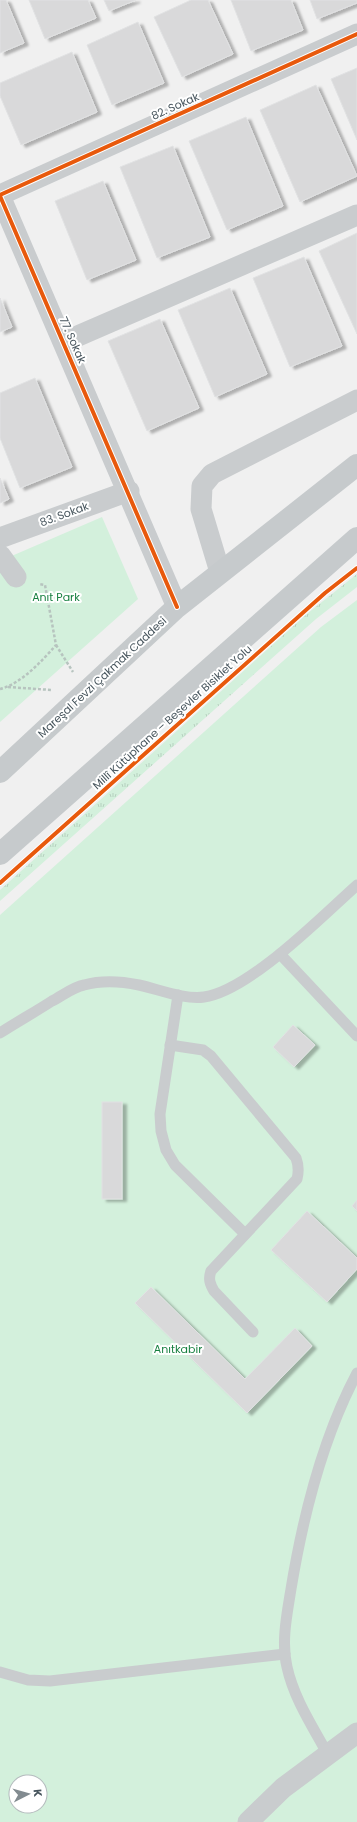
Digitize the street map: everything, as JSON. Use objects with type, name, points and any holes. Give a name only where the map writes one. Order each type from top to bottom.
[{"type":"main road","name":"Mareşal Fevzi Çakmak Caddesi","points":[[0,772],[177,607],[357,465]]},
{"type":"main road","points":[[0,854],[357,538]]},
{"type":"street","name":"82. Sokak","points":[[0,196],[357,34]]},
{"type":"street","name":"77. Sokak","points":[[0,196],[177,607]]},
{"type":"street","points":[[64,342],[357,215]]},
{"type":"street","points":[[220,572],[201,509],[202,486],[212,474],[357,400]]},
{"type":"street","name":"83. Sokak","points":[[0,538],[128,491]]},
{"type":"street","points":[[0,555],[16,577]]},
{"type":"street","points":[[248,1822],[283,1788],[357,1733]]},
{"type":"lane","points":[[0,1033],[62,995],[82,985],[105,981],[127,983],[178,995],[204,998],[223,991],[244,981],[280,954],[357,885]]},
{"type":"lane","points":[[280,954],[357,1036]]},
{"type":"lane","points":[[178,995],[160,1114],[161,1131],[166,1150],[174,1165],[245,1234]]},
{"type":"lane","points":[[170,1045],[203,1050],[211,1056],[296,1158],[299,1171],[296,1179],[211,1271],[209,1277],[210,1284],[214,1291],[254,1332]]},
{"type":"lane","points":[[328,1755],[294,1689],[287,1668],[285,1654],[287,1616],[295,1567],[313,1488],[329,1436],[348,1389],[357,1373]]},
{"type":"lane","points":[[0,1672],[28,1680],[50,1681],[285,1654]]},
{"type":"path","points":[[16,577],[45,585],[56,645],[87,692]]},
{"type":"path","points":[[8,687],[39,664],[56,645]]},
{"type":"path","points":[[0,689],[8,687],[87,692]]},
{"type":"green space","name":"Anıt Park","points":[[102,517],[138,599],[0,722],[0,561]]},
{"type":"green space","points":[[357,574],[357,587],[316,619],[0,901],[0,890],[308,613]]},
{"type":"green space","name":"Anıtkabir","points":[[357,600],[357,1822],[0,1822],[0,915],[321,627]]},
{"type":"building","points":[[0,0],[6,0],[24,43],[0,53]]},
{"type":"building","points":[[29,0],[88,0],[96,18],[45,39]]},
{"type":"building","points":[[104,0],[136,0],[109,11]]},
{"type":"building","points":[[191,0],[208,0],[233,54],[182,77],[154,17]]},
{"type":"building","points":[[231,0],[291,0],[303,30],[251,51]]},
{"type":"building","points":[[310,0],[357,0],[357,3],[317,19]]},
{"type":"building","points":[[138,22],[164,83],[112,105],[87,45]]},
{"type":"building","points":[[72,52],[97,112],[21,145],[0,96],[0,83]]},
{"type":"building","points":[[357,68],[357,140],[331,79]]},
{"type":"building","points":[[316,85],[357,176],[300,202],[260,110]]},
{"type":"building","points":[[246,117],[283,206],[227,230],[189,141]]},
{"type":"building","points":[[173,146],[210,237],[157,258],[120,167]]},
{"type":"building","points":[[103,181],[136,260],[87,280],[55,201]]},
{"type":"building","points":[[357,233],[357,334],[319,251]]},
{"type":"building","points":[[304,257],[342,346],[290,367],[253,278]]},
{"type":"building","points":[[230,288],[267,374],[215,397],[178,310]]},
{"type":"building","points":[[0,298],[12,327],[0,332]]},
{"type":"building","points":[[160,319],[199,408],[147,431],[108,341]]},
{"type":"building","points":[[35,378],[72,467],[20,488],[0,438],[0,393]]},
{"type":"building","points":[[0,478],[9,499],[0,503]]},
{"type":"building","points":[[293,1025],[315,1045],[294,1067],[273,1047]]},
{"type":"building","points":[[102,1102],[122,1102],[122,1199],[102,1199]]},
{"type":"building","points":[[357,1200],[357,1211],[352,1206]]},
{"type":"building","points":[[307,1211],[357,1258],[357,1269],[327,1302],[271,1250]]},
{"type":"building","points":[[151,1287],[245,1379],[295,1328],[312,1346],[247,1413],[135,1303]]},
{"type":"cycle path","points":[[0,195],[357,34]]},
{"type":"cycle path","points":[[0,196],[177,607]]},
{"type":"cycle path","name":"Millî Kütüphane – Beşevler Bisiklet Yolu","points":[[0,883],[325,593],[357,568]]}]
